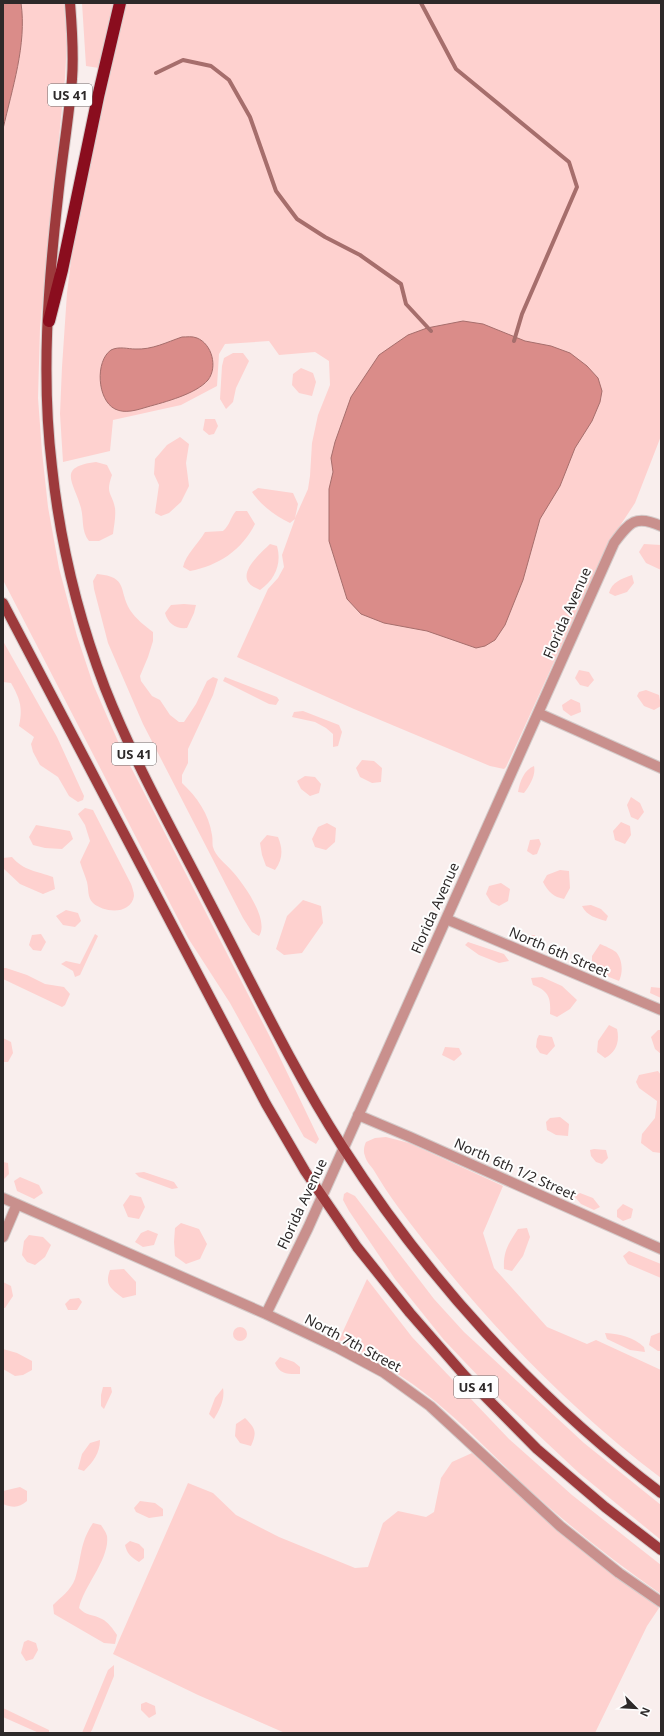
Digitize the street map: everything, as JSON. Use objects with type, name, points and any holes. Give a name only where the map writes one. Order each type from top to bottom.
[{"type":"highway","points":[[49,321],[62,270],[98,97],[120,3]]},
{"type":"main road","name":"US 41","points":[[70,3],[72,31],[72,79],[50,263],[47,382],[48,428],[58,515],[68,568],[104,686],[142,771],[189,864],[306,1087],[343,1148],[416,1251],[446,1288],[493,1341],[575,1422],[636,1474],[661,1493]]},
{"type":"main road","name":"US 41","points":[[3,603],[266,1104],[305,1171],[357,1247],[410,1314],[465,1376],[537,1449],[605,1507],[661,1550]]},
{"type":"street","name":"Florida Avenue","points":[[266,1314],[322,1195],[614,543],[627,525],[637,521],[646,521],[661,526]]},
{"type":"street","points":[[538,714],[661,768]]},
{"type":"street","name":"North 6th Street","points":[[446,919],[661,1010]]},
{"type":"street","name":"North 6th 1/2 Street","points":[[358,1115],[661,1249]]},
{"type":"street","name":"North 7th Street","points":[[3,1198],[266,1314],[377,1369],[430,1406],[560,1526],[619,1573],[661,1602]]},
{"type":"street","points":[[3,1237],[17,1204]]},
{"type":"shaded area","points":[[3,3],[64,3],[67,41],[65,78],[40,328],[38,398],[48,507],[59,568],[77,636],[93,684],[120,746],[270,1037],[319,1139],[316,1144],[304,1137],[230,1003],[188,938],[3,580]]},
{"type":"shaded area","points":[[3,3],[21,3],[22,34],[18,66],[3,129]]},
{"type":"shaded area","points":[[82,3],[115,3],[99,68],[86,66]]},
{"type":"shaded area","points":[[126,3],[661,3],[661,436],[635,503],[608,544],[504,769],[490,766],[354,709],[237,657],[268,589],[278,578],[284,567],[282,555],[295,519],[290,523],[279,517],[264,506],[252,492],[258,488],[293,493],[298,504],[295,518],[308,489],[312,443],[318,415],[330,385],[329,361],[315,352],[279,355],[269,341],[225,344],[219,354],[217,386],[181,405],[113,420],[110,451],[63,462],[60,414],[62,367],[67,293],[74,237]]},
{"type":"shaded area","points":[[463,321],[483,324],[525,341],[551,346],[570,353],[587,366],[598,378],[602,391],[600,402],[592,421],[575,448],[560,486],[540,519],[523,580],[505,625],[495,640],[485,646],[476,648],[427,631],[384,623],[361,614],[347,599],[329,541],[329,489],[333,472],[331,458],[351,397],[379,355],[408,335],[427,328]]},
{"type":"shaded area","points":[[182,337],[197,338],[210,350],[213,369],[208,380],[203,385],[180,397],[135,410],[123,411],[115,409],[109,404],[102,389],[100,371],[106,355],[111,350],[120,348],[147,348]]},
{"type":"shaded area","points":[[233,353],[243,353],[249,361],[236,388],[233,402],[226,409],[220,399],[222,366],[224,358]]},
{"type":"shaded area","points":[[301,368],[313,373],[316,382],[312,396],[299,393],[292,385],[293,374]]},
{"type":"shaded area","points":[[205,419],[215,419],[218,426],[214,434],[209,435],[203,430]]},
{"type":"shaded area","points":[[180,437],[189,444],[186,463],[189,486],[181,502],[169,513],[161,516],[155,513],[159,485],[154,474],[155,459],[167,445]]},
{"type":"shaded area","points":[[96,462],[107,465],[112,475],[109,490],[114,503],[115,518],[113,534],[99,541],[89,541],[86,537],[81,508],[71,477],[72,472],[76,468],[84,464]]},
{"type":"shaded area","points":[[236,511],[247,511],[255,524],[243,542],[228,555],[210,565],[190,571],[183,567],[189,553],[205,532],[223,531]]},
{"type":"shaded area","points":[[270,544],[277,546],[279,559],[278,565],[270,581],[260,590],[249,583],[247,573],[249,567]]},
{"type":"shaded area","points":[[644,544],[661,545],[661,570],[646,563],[639,552]]},
{"type":"shaded area","points":[[97,574],[114,578],[118,581],[130,610],[153,632],[153,641],[140,676],[141,681],[152,696],[160,700],[170,715],[179,722],[184,722],[196,704],[207,681],[213,677],[218,679],[213,695],[188,749],[188,763],[182,775],[182,783],[202,806],[208,820],[216,854],[230,868],[254,902],[261,921],[259,936],[252,932],[243,918],[143,724],[108,643],[94,589],[93,581]]},
{"type":"shaded area","points":[[632,575],[634,583],[627,592],[615,596],[609,593],[612,586]]},
{"type":"shaded area","points":[[171,605],[196,605],[187,628],[179,628],[170,623],[165,613]]},
{"type":"shaded area","points":[[3,641],[57,737],[84,796],[83,800],[78,802],[69,796],[58,777],[40,765],[33,752],[31,744],[34,737],[19,726],[21,708],[19,699],[11,683],[3,682]]},
{"type":"shaded area","points":[[579,670],[589,672],[594,680],[588,687],[580,685],[575,678]]},
{"type":"shaded area","points":[[225,677],[277,697],[279,700],[276,705],[269,704],[223,681]]},
{"type":"shaded area","points":[[646,690],[659,695],[661,706],[654,710],[644,706],[637,696],[639,692]]},
{"type":"shaded area","points":[[571,699],[580,703],[581,712],[571,716],[563,710],[562,705]]},
{"type":"shaded area","points":[[303,711],[339,725],[342,732],[338,746],[333,747],[333,734],[326,728],[315,722],[292,717],[294,712]]},
{"type":"shaded area","points":[[362,760],[374,761],[382,768],[381,782],[372,783],[360,777],[356,768]]},
{"type":"shaded area","points":[[534,766],[532,780],[528,787],[524,793],[518,792],[523,776]]},
{"type":"shaded area","points":[[305,776],[315,777],[321,784],[319,793],[310,796],[301,789],[297,781]]},
{"type":"shaded area","points":[[631,797],[640,803],[644,812],[638,820],[631,817],[627,805]]},
{"type":"shaded area","points":[[85,808],[93,810],[131,884],[134,896],[128,907],[116,910],[104,909],[93,903],[90,898],[87,882],[80,862],[90,841],[85,825],[78,814]]},
{"type":"shaded area","points":[[621,822],[630,826],[631,835],[625,844],[615,840],[613,831]]},
{"type":"shaded area","points":[[327,823],[336,828],[335,842],[326,850],[315,847],[312,839],[318,827]]},
{"type":"shaded area","points":[[36,825],[70,831],[73,839],[62,849],[45,848],[33,845],[29,837]]},
{"type":"shaded area","points":[[267,835],[278,837],[281,846],[280,862],[275,870],[266,866],[262,855],[260,843]]},
{"type":"shaded area","points":[[539,839],[541,844],[537,854],[533,855],[527,851],[530,840]]},
{"type":"shaded area","points":[[12,857],[26,868],[53,877],[55,889],[43,894],[20,884],[4,869],[3,858]]},
{"type":"shaded area","points":[[560,870],[569,871],[570,888],[564,899],[552,894],[543,882],[547,875]]},
{"type":"shaded area","points":[[501,883],[510,889],[508,901],[499,906],[491,902],[486,894],[489,886]]},
{"type":"shaded area","points":[[303,900],[321,906],[323,923],[302,953],[284,955],[276,949],[287,916]]},
{"type":"shaded area","points":[[591,905],[601,909],[608,916],[606,921],[595,918],[582,906]]},
{"type":"shaded area","points":[[66,910],[78,913],[81,921],[75,927],[63,925],[56,916]]},
{"type":"shaded area","points":[[41,934],[46,942],[41,951],[33,950],[29,945],[32,935]]},
{"type":"shaded area","points":[[95,934],[98,936],[80,975],[75,977],[73,971],[61,964],[66,961],[80,964]]},
{"type":"shaded area","points":[[534,935],[542,939],[542,947],[534,947],[526,936]]},
{"type":"shaded area","points":[[468,942],[504,954],[509,961],[499,963],[479,955],[465,945]]},
{"type":"shaded area","points":[[600,944],[616,952],[618,955],[622,966],[619,981],[599,973],[592,966],[592,956]]},
{"type":"shaded area","points":[[3,968],[27,975],[45,984],[64,987],[70,994],[65,1005],[62,1007],[3,979]]},
{"type":"shaded area","points":[[542,977],[562,986],[577,1000],[570,1009],[557,1017],[550,1014],[550,1004],[546,993],[533,985],[531,978]]},
{"type":"shaded area","points":[[651,987],[661,988],[661,998],[650,993]]},
{"type":"shaded area","points":[[609,1025],[617,1029],[618,1038],[614,1050],[605,1058],[597,1052],[598,1041]]},
{"type":"shaded area","points":[[658,1030],[661,1030],[661,1054],[655,1049],[651,1037]]},
{"type":"shaded area","points":[[539,1035],[552,1037],[555,1046],[547,1055],[540,1053],[536,1047]]},
{"type":"shaded area","points":[[3,1038],[11,1042],[13,1053],[8,1062],[3,1062]]},
{"type":"shaded area","points":[[445,1047],[459,1048],[462,1054],[454,1061],[442,1055]]},
{"type":"shaded area","points":[[658,1071],[661,1075],[661,1153],[653,1152],[641,1143],[642,1134],[655,1118],[657,1101],[639,1088],[636,1082],[639,1075]]},
{"type":"shaded area","points":[[560,1117],[569,1124],[568,1136],[556,1135],[547,1130],[546,1122],[550,1118]]},
{"type":"shaded area","points":[[386,1137],[409,1143],[503,1186],[483,1233],[494,1268],[547,1327],[587,1344],[596,1340],[661,1370],[661,1478],[588,1418],[553,1385],[488,1317],[427,1245],[385,1188],[364,1154],[366,1142],[375,1138]]},
{"type":"shaded area","points":[[590,1150],[606,1150],[608,1158],[602,1164],[596,1162],[591,1156]]},
{"type":"shaded area","points":[[3,1162],[8,1163],[9,1174],[3,1180]]},
{"type":"shaded area","points":[[144,1172],[174,1182],[178,1188],[172,1189],[139,1177],[135,1173]]},
{"type":"shaded area","points":[[20,1177],[39,1185],[43,1193],[34,1199],[17,1191],[14,1181]]},
{"type":"shaded area","points":[[347,1192],[355,1196],[434,1299],[464,1332],[584,1443],[661,1505],[661,1540],[579,1473],[500,1399],[444,1340],[395,1279],[349,1211],[343,1200],[344,1194]]},
{"type":"shaded area","points":[[580,1193],[593,1198],[600,1207],[594,1210],[581,1204],[574,1196]]},
{"type":"shaded area","points":[[130,1195],[141,1197],[145,1207],[139,1219],[128,1217],[123,1205]]},
{"type":"shaded area","points":[[623,1204],[633,1209],[631,1218],[623,1221],[617,1217],[617,1210]]},
{"type":"shaded area","points":[[181,1223],[199,1229],[207,1244],[200,1259],[186,1264],[175,1256],[175,1228]]},
{"type":"shaded area","points":[[527,1228],[530,1237],[523,1256],[512,1271],[504,1269],[504,1257],[509,1243],[518,1229]]},
{"type":"shaded area","points":[[148,1230],[158,1234],[154,1245],[143,1247],[135,1242],[141,1233]]},
{"type":"shaded area","points":[[29,1235],[43,1237],[51,1245],[45,1257],[35,1265],[27,1262],[22,1255],[24,1241]]},
{"type":"shaded area","points":[[629,1251],[661,1264],[661,1278],[628,1264],[623,1256]]},
{"type":"shaded area","points":[[124,1269],[136,1282],[136,1295],[123,1298],[110,1287],[108,1275],[110,1270]]},
{"type":"shaded area","points":[[367,1279],[412,1337],[509,1439],[572,1495],[661,1565],[661,1594],[611,1558],[564,1520],[521,1482],[449,1413],[425,1393],[389,1368],[339,1340]]},
{"type":"shaded area","points":[[3,1282],[11,1286],[13,1296],[5,1308],[3,1308]]},
{"type":"shaded area","points":[[79,1298],[82,1302],[77,1310],[68,1310],[65,1304],[70,1299]]},
{"type":"shaded area","points":[[240,1327],[245,1329],[247,1334],[245,1339],[240,1341],[235,1339],[233,1334],[235,1329]]},
{"type":"shaded area","points":[[661,1332],[661,1351],[658,1351],[649,1345],[651,1336]]},
{"type":"shaded area","points":[[605,1333],[631,1338],[644,1347],[645,1352],[630,1350],[607,1339]]},
{"type":"shaded area","points":[[3,1349],[17,1353],[32,1361],[32,1370],[23,1375],[15,1376],[3,1369]]},
{"type":"shaded area","points":[[280,1357],[294,1362],[300,1367],[300,1374],[288,1374],[279,1370],[275,1363]]},
{"type":"shaded area","points":[[103,1387],[111,1387],[112,1392],[104,1409],[101,1406]]},
{"type":"shaded area","points":[[223,1388],[222,1404],[214,1419],[209,1414],[215,1398]]},
{"type":"shaded area","points":[[245,1418],[253,1428],[255,1434],[251,1446],[240,1443],[235,1436],[236,1424]]},
{"type":"shaded area","points":[[100,1440],[99,1449],[93,1461],[84,1471],[78,1469],[82,1454],[90,1443]]},
{"type":"shaded area","points":[[472,1453],[558,1531],[659,1608],[647,1626],[595,1733],[285,1733],[198,1695],[113,1654],[188,1483],[213,1493],[236,1515],[279,1537],[355,1568],[368,1567],[383,1523],[398,1511],[426,1517],[434,1512],[441,1478],[452,1462]]},
{"type":"shaded area","points":[[20,1487],[27,1491],[27,1501],[16,1507],[3,1504],[3,1491]]},
{"type":"shaded area","points":[[140,1501],[155,1503],[163,1509],[163,1516],[149,1518],[136,1512],[134,1508]]},
{"type":"shaded area","points":[[93,1523],[101,1525],[104,1529],[107,1536],[107,1545],[101,1563],[86,1590],[79,1608],[87,1614],[104,1620],[112,1628],[117,1635],[115,1644],[104,1643],[54,1614],[53,1605],[68,1590],[75,1579],[83,1544]]},
{"type":"shaded area","points":[[130,1541],[139,1544],[144,1549],[144,1558],[139,1562],[127,1551],[125,1545]]},
{"type":"shaded area","points":[[28,1640],[36,1643],[38,1650],[33,1659],[26,1661],[21,1653],[24,1642]]},
{"type":"shaded area","points":[[114,1665],[114,1676],[92,1730],[90,1733],[82,1733],[108,1670]]},
{"type":"shaded area","points":[[146,1702],[155,1706],[156,1714],[149,1718],[141,1710],[141,1704]]},
{"type":"shaded area","points":[[3,1708],[49,1730],[49,1733],[39,1733],[3,1717]]},
{"type":"waterway","points":[[421,3],[456,69],[569,162],[577,187],[522,314],[514,341]]},
{"type":"waterway","points":[[156,73],[183,60],[211,66],[229,80],[250,117],[276,191],[297,219],[325,237],[360,255],[401,284],[406,304],[431,331]]}]
